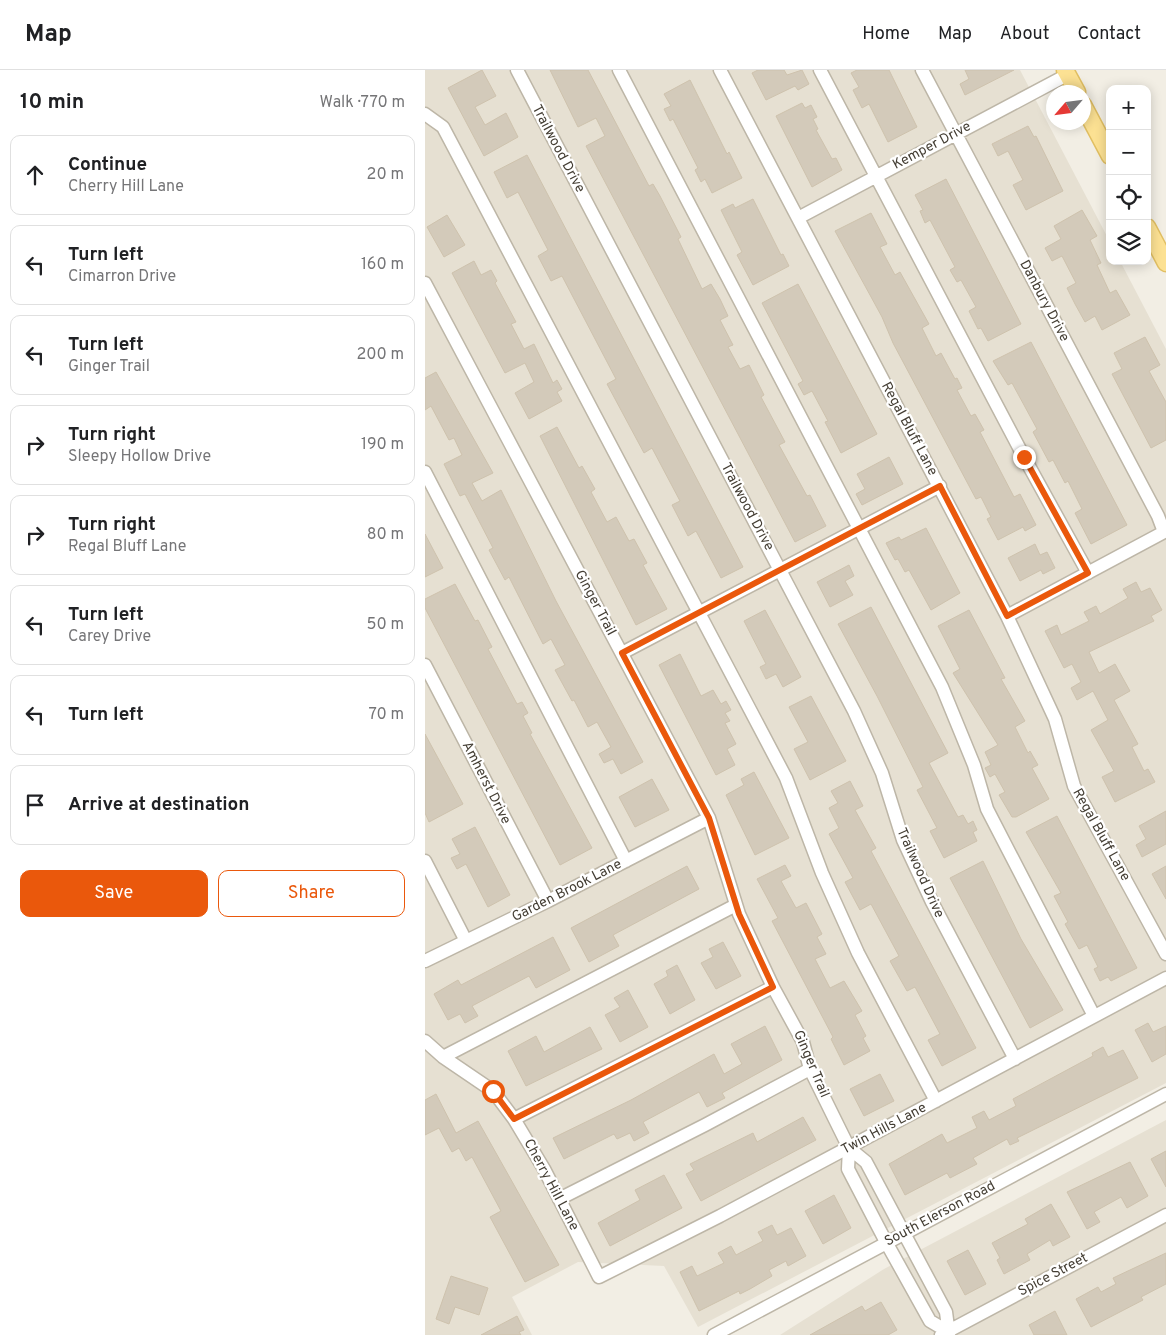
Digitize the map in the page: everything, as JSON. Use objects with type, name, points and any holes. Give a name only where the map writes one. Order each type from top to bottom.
[{"type":"main road","points":[[1066,72],[1073,85]]},
{"type":"main road","points":[[1091,121],[1106,149]]},
{"type":"main road","points":[[1151,235],[1166,263]]},
{"type":"street","name":"Trailwood Drive","points":[[517,70],[854,711],[882,773],[903,840],[928,893],[1015,1059]]},
{"type":"street","points":[[619,70],[943,687],[974,765],[987,809],[1094,1016]]},
{"type":"street","name":"Regal Bluff Lane","points":[[720,70],[1007,616],[1055,719],[1073,786],[1166,954]]},
{"type":"street","points":[[820,70],[875,177],[1088,573],[1007,616]]},
{"type":"street","name":"Danbury Drive","points":[[923,70],[1153,507],[1164,532],[1088,573]]},
{"type":"street","name":"Kemper Drive","points":[[798,218],[956,134],[1066,72]]},
{"type":"street","points":[[425,114],[443,127],[785,778],[822,873],[858,953],[935,1101]]},
{"type":"street","name":"Ginger Trail","points":[[425,283],[709,818],[736,905],[773,987],[803,1042],[810,1069],[849,1148],[866,1162],[946,1312],[946,1334]]},
{"type":"street","points":[[425,472],[626,861]]},
{"type":"street","points":[[622,653],[940,486]]},
{"type":"street","name":"Amherst Drive","points":[[425,666],[548,901]]},
{"type":"street","name":"Garden Brook Lane","points":[[425,961],[548,901],[709,818]]},
{"type":"street","points":[[425,861],[466,941]]},
{"type":"street","points":[[443,1057],[736,905]]},
{"type":"street","name":"Twin Hills Lane","points":[[599,1277],[849,1148],[1166,978]]},
{"type":"street","points":[[514,1119],[773,987]]},
{"type":"street","name":"Cherry Hill Lane","points":[[425,1041],[443,1057],[493,1091],[514,1119],[559,1199],[599,1277]]},
{"type":"street","points":[[559,1199],[810,1069]]},
{"type":"street","name":"South Elerson Road","points":[[714,1335],[1166,1094]]},
{"type":"street","name":"Ginger Trail","points":[[849,1148],[848,1169],[886,1242],[930,1321],[946,1334]]},
{"type":"street","name":"Spice Street","points":[[946,1334],[1166,1215]]},
{"type":"shaded area","points":[[425,70],[1020,70],[1046,120],[1046,130],[1051,130],[1106,234],[1106,265],[1122,265],[1166,349],[1166,1083],[698,1327],[664,1266],[578,1262],[512,1297],[532,1335],[425,1335]]},
{"type":"shaded area","points":[[1166,1120],[1166,1335],[780,1335],[884,1269]]},
{"type":"building","points":[[482,70],[496,96],[475,107],[485,125],[506,113],[518,137],[484,156],[448,88]]},
{"type":"building","points":[[550,70],[588,70],[649,186],[653,184],[660,196],[681,237],[678,239],[702,289],[711,284],[720,299],[728,316],[720,320],[733,345],[728,347],[740,369],[749,365],[764,395],[761,397],[785,442],[779,445],[807,496],[810,495],[826,526],[795,542],[586,146],[605,136],[596,118],[578,127]]},
{"type":"building","points":[[758,70],[784,70],[787,75],[802,70],[809,84],[798,90],[795,86],[766,100],[752,73]]},
{"type":"building","points":[[857,70],[889,70],[917,127],[888,142],[869,104],[862,108],[853,90],[859,87],[851,73]]},
{"type":"building","points":[[965,70],[1014,70],[965,95],[960,84],[969,79]]},
{"type":"building","points":[[690,80],[727,154],[729,152],[742,178],[712,193],[705,179],[701,182],[695,170],[698,168],[673,119],[670,121],[664,109],[671,106],[664,94]]},
{"type":"building","points":[[802,103],[805,108],[811,105],[817,117],[813,119],[818,129],[816,130],[832,159],[836,158],[842,170],[812,187],[776,116]]},
{"type":"building","points":[[1028,126],[1034,137],[1036,136],[1063,191],[1026,210],[1013,185],[1023,180],[1008,151],[998,156],[992,144]]},
{"type":"building","points":[[527,155],[743,567],[721,578],[696,531],[688,536],[672,505],[680,501],[652,448],[644,453],[607,384],[616,379],[562,276],[551,281],[538,256],[548,250],[518,192],[507,198],[494,172]]},
{"type":"building","points":[[946,179],[1021,324],[988,341],[981,328],[978,329],[969,311],[976,307],[961,280],[957,282],[950,270],[955,267],[930,220],[925,223],[920,211],[923,210],[915,195]]},
{"type":"building","points":[[753,199],[781,255],[783,254],[789,266],[753,285],[737,255],[742,252],[721,210],[733,204],[735,208]]},
{"type":"building","points":[[1082,210],[1097,236],[1090,240],[1101,263],[1097,265],[1110,293],[1116,290],[1130,315],[1102,330],[1095,316],[1085,322],[1075,304],[1067,288],[1076,283],[1062,256],[1052,261],[1045,248],[1061,239],[1054,226]]},
{"type":"building","points":[[871,213],[887,244],[880,247],[895,275],[900,272],[929,324],[922,328],[936,356],[941,353],[955,379],[957,378],[962,388],[957,390],[971,416],[975,414],[984,430],[980,432],[1014,497],[1020,494],[1036,525],[1025,531],[1023,527],[998,540],[987,519],[991,517],[981,497],[976,499],[893,343],[882,317],[835,231]]},
{"type":"building","points":[[447,215],[465,245],[444,257],[427,227]]},
{"type":"building","points":[[474,261],[481,275],[491,270],[497,281],[495,283],[516,322],[511,324],[524,349],[534,344],[553,383],[557,380],[562,389],[557,392],[562,401],[529,419],[515,393],[534,382],[525,363],[505,373],[452,273]]},
{"type":"building","points":[[798,284],[877,434],[841,453],[825,422],[828,421],[812,391],[804,395],[798,384],[803,381],[762,303]]},
{"type":"building","points":[[1145,337],[1160,365],[1149,371],[1166,402],[1166,440],[1151,448],[1112,374],[1122,369],[1114,353]]},
{"type":"building","points":[[1031,342],[1127,525],[1091,544],[1075,513],[1082,509],[1068,481],[1065,483],[1053,460],[1049,462],[1033,432],[1037,429],[1012,383],[1008,385],[993,361]]},
{"type":"building","points":[[436,372],[493,473],[472,483],[482,501],[501,490],[556,601],[643,762],[621,774],[613,759],[604,763],[599,754],[611,747],[597,722],[588,727],[574,700],[572,701],[555,670],[565,665],[551,639],[543,644],[509,577],[505,580],[489,550],[493,548],[465,494],[460,496],[444,464],[462,455],[454,438],[449,440],[431,406],[425,410],[425,378]]},
{"type":"building","points":[[557,427],[579,468],[582,466],[595,489],[591,492],[607,522],[616,517],[629,541],[634,539],[647,563],[643,565],[667,609],[636,625],[540,436]]},
{"type":"building","points":[[889,457],[903,484],[862,505],[856,494],[865,489],[857,474]]},
{"type":"building","points":[[926,528],[960,593],[931,610],[909,570],[905,572],[898,559],[895,560],[886,543],[899,537],[901,540]]},
{"type":"building","points":[[425,534],[443,568],[425,577]]},
{"type":"building","points":[[1035,544],[1040,555],[1047,552],[1055,568],[1043,574],[1041,570],[1020,581],[1008,558]]},
{"type":"building","points":[[849,565],[854,576],[845,581],[853,595],[830,607],[817,582]]},
{"type":"building","points":[[1136,582],[1141,592],[1150,588],[1162,610],[1151,616],[1154,621],[1089,652],[1099,673],[1115,664],[1130,691],[1114,700],[1138,744],[1132,747],[1144,771],[1148,769],[1155,782],[1115,802],[1102,777],[1114,771],[1091,730],[1108,720],[1093,691],[1077,700],[1071,688],[1081,682],[1072,664],[1064,668],[1045,631],[1057,625],[1061,635],[1089,621],[1084,612],[1096,606],[1100,614],[1128,598],[1123,589]]},
{"type":"building","points":[[455,584],[475,621],[478,620],[492,647],[488,649],[517,704],[522,702],[528,713],[523,716],[532,733],[530,734],[592,848],[560,865],[425,608],[425,599]]},
{"type":"building","points":[[871,607],[948,753],[929,763],[958,817],[963,815],[968,824],[973,821],[977,830],[973,832],[977,841],[944,858],[930,831],[937,828],[917,790],[923,787],[838,624]]},
{"type":"building","points":[[765,610],[801,677],[783,687],[776,674],[766,679],[760,667],[766,664],[744,621]]},
{"type":"building","points":[[969,610],[1005,678],[1001,679],[1025,721],[1015,727],[1028,753],[1030,751],[1038,765],[1032,768],[1049,799],[1016,817],[1012,817],[999,795],[1005,792],[995,774],[990,777],[985,768],[991,765],[985,752],[998,745],[953,673],[960,669],[938,626]]},
{"type":"building","points":[[680,654],[701,696],[713,690],[721,704],[726,701],[731,710],[725,713],[730,721],[725,723],[736,744],[727,749],[735,765],[716,775],[659,665]]},
{"type":"building","points":[[811,696],[846,761],[810,780],[794,749],[808,742],[789,707]]},
{"type":"building","points":[[425,734],[463,804],[429,822],[425,813]]},
{"type":"building","points":[[754,772],[789,838],[755,855],[726,795],[744,785],[741,779]]},
{"type":"building","points":[[652,779],[669,810],[635,827],[619,797]]},
{"type":"building","points":[[850,781],[863,806],[855,810],[876,848],[871,851],[976,1048],[942,1066],[928,1040],[940,1034],[915,987],[907,991],[890,961],[899,956],[871,904],[860,910],[845,882],[853,878],[829,834],[839,828],[829,808],[838,803],[831,791]]},
{"type":"building","points":[[1166,811],[1166,844],[1142,857],[1136,845],[1146,839],[1139,826]]},
{"type":"building","points":[[1057,816],[1137,968],[1111,981],[1108,977],[1100,981],[1094,969],[1098,967],[1087,945],[1079,949],[1065,924],[1068,922],[1054,896],[1061,893],[1026,832]]},
{"type":"building","points":[[475,827],[510,895],[488,907],[466,864],[457,869],[451,858],[460,854],[452,839]]},
{"type":"building","points":[[983,861],[1021,939],[1063,1010],[1030,1028],[950,878]]},
{"type":"building","points":[[785,865],[791,876],[781,881],[796,908],[806,903],[822,934],[817,937],[826,954],[815,959],[830,988],[844,981],[862,1011],[855,1015],[866,1036],[863,1038],[870,1051],[844,1065],[831,1039],[833,1037],[772,921],[778,918],[757,879]]},
{"type":"building","points":[[687,866],[699,889],[613,935],[619,946],[589,962],[571,928]]},
{"type":"building","points":[[1166,866],[1166,899],[1152,874]]},
{"type":"building","points":[[553,937],[570,970],[536,988],[529,976],[472,1006],[478,1016],[465,1023],[460,1014],[448,1020],[434,994],[458,980],[461,985]]},
{"type":"building","points":[[723,942],[741,976],[716,989],[701,963],[713,957],[709,949]]},
{"type":"building","points":[[677,965],[695,1000],[670,1014],[654,984],[668,976],[666,971]]},
{"type":"building","points":[[628,990],[648,1027],[620,1042],[605,1015],[620,1007],[614,998]]},
{"type":"building","points":[[1148,1023],[1153,1032],[1166,1026],[1166,1054],[1152,1062],[1135,1030]]},
{"type":"building","points":[[765,1026],[782,1060],[722,1093],[725,1098],[707,1107],[699,1092],[643,1122],[649,1133],[634,1141],[630,1133],[617,1139],[614,1134],[564,1159],[553,1138],[631,1100],[714,1054],[724,1074],[742,1064],[731,1044]]},
{"type":"building","points":[[590,1027],[602,1049],[526,1086],[508,1051],[536,1036],[544,1052]]},
{"type":"building","points":[[1103,1047],[1108,1057],[1123,1050],[1138,1078],[1017,1138],[1019,1141],[1010,1145],[1007,1139],[973,1158],[977,1164],[950,1178],[947,1173],[905,1195],[889,1164],[942,1134],[947,1143],[977,1128],[972,1117],[984,1111],[989,1120],[1016,1106],[1013,1099],[1093,1056],[1092,1053]]},
{"type":"building","points":[[880,1074],[894,1101],[864,1116],[850,1089]]},
{"type":"building","points":[[436,1094],[456,1133],[478,1121],[559,1265],[525,1282],[490,1217],[501,1211],[472,1157],[466,1161],[459,1148],[452,1152],[439,1128],[425,1135],[425,1100]]},
{"type":"building","points":[[803,1117],[816,1140],[701,1201],[686,1174],[694,1170],[690,1164],[753,1133],[757,1142]]},
{"type":"building","points":[[1166,1151],[1166,1187],[1151,1159]]},
{"type":"building","points":[[1130,1162],[1148,1196],[1127,1208],[1121,1197],[1094,1212],[1100,1222],[1087,1229],[1067,1192]]},
{"type":"building","points":[[664,1175],[682,1208],[610,1246],[598,1223],[640,1200],[635,1190]]},
{"type":"building","points":[[834,1195],[851,1228],[823,1244],[805,1211]]},
{"type":"building","points":[[1051,1204],[1070,1237],[1053,1246],[1050,1240],[1027,1254],[1030,1260],[1004,1274],[997,1260],[1000,1258],[992,1243],[1028,1224],[1025,1219]]},
{"type":"building","points":[[772,1225],[777,1235],[791,1228],[806,1256],[788,1266],[786,1261],[769,1270],[772,1276],[750,1289],[740,1294],[739,1291],[699,1311],[680,1272],[692,1266],[697,1276],[724,1263],[718,1253],[731,1246],[736,1255],[763,1241],[758,1232]]},
{"type":"building","points":[[968,1250],[986,1284],[965,1295],[947,1261]]},
{"type":"building","points":[[1166,1253],[1166,1284],[1141,1297],[1143,1300],[1091,1327],[1076,1299],[1098,1287],[1101,1292],[1116,1284],[1113,1278]]},
{"type":"building","points":[[451,1276],[488,1288],[479,1315],[455,1307],[449,1324],[436,1319]]},
{"type":"building","points":[[881,1302],[897,1330],[888,1335],[810,1335],[862,1306],[865,1311]]},
{"type":"building","points":[[1055,1311],[1067,1335],[1034,1335],[1029,1325]]},
{"type":"building","points":[[517,1316],[524,1330],[519,1332],[521,1335],[481,1335]]},
{"type":"route","points":[[493,1091],[514,1119],[647,1053],[773,987],[739,914],[728,884],[709,818],[622,653],[940,486],[1007,616],[1088,573],[1024,457]]}]
